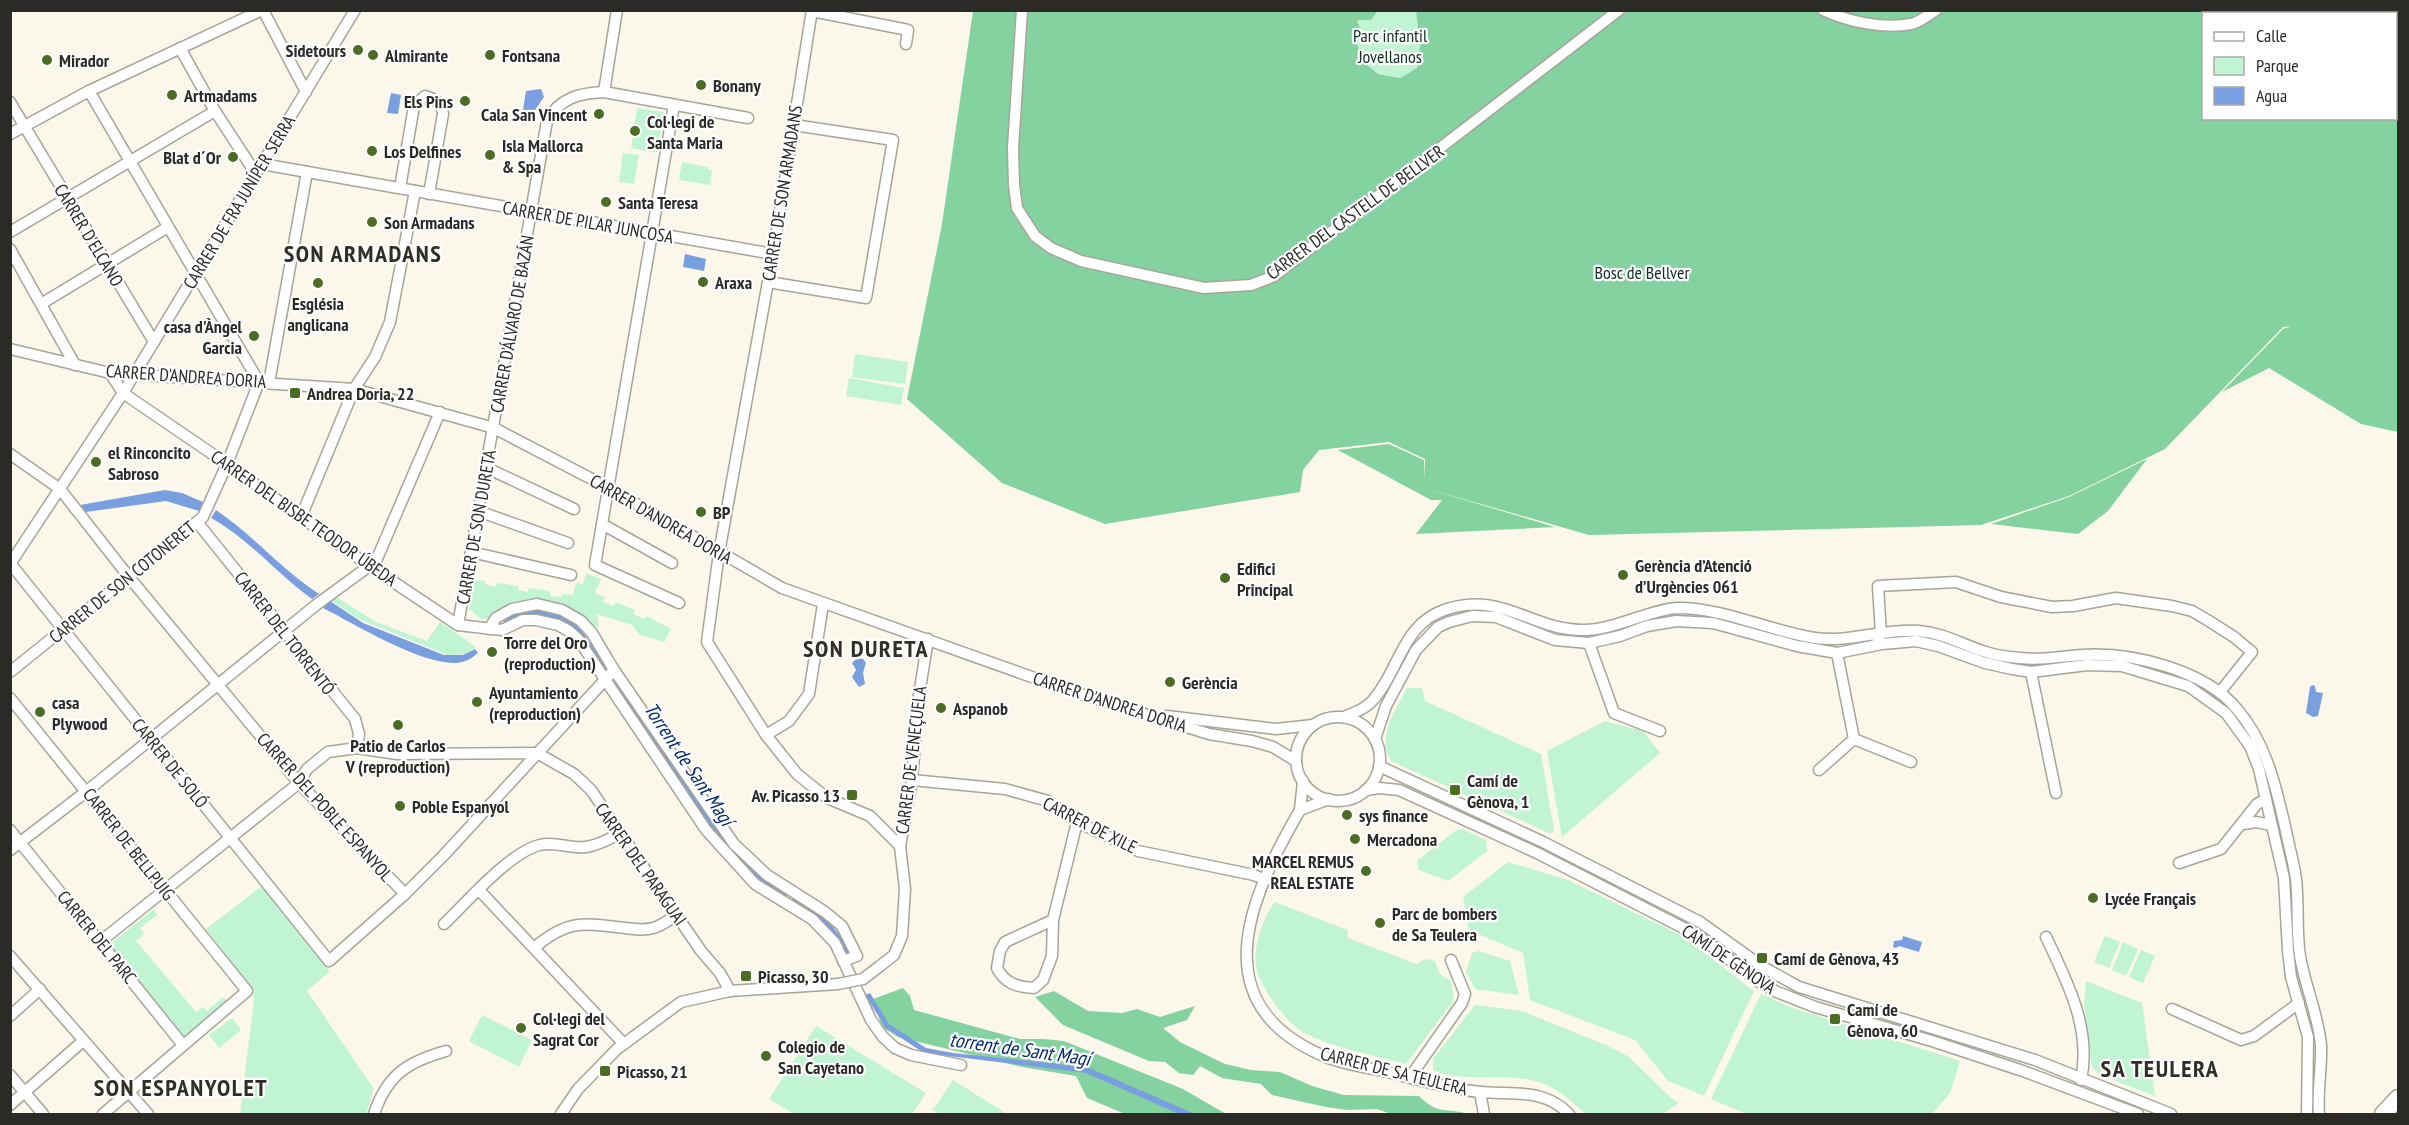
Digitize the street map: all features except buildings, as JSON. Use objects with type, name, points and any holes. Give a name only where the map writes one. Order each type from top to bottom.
[{"type":"highway","points":[[2383,1114],[2398,1098]]},
{"type":"street","points":[[10,135],[89,91],[262,10],[306,92]]},
{"type":"street","name":"CARRER DE FRA JUNÍPER SERRA","points":[[11,563],[123,393],[355,10]]},
{"type":"street","points":[[604,92],[617,10]]},
{"type":"street","name":"CARRER DEL CASTELL DE BELLVER","points":[[1022,10],[1013,148],[1017,208],[1027,224],[1035,236],[1050,248],[1082,261],[1204,288],[1251,285],[1274,276],[1619,10]]},
{"type":"street","points":[[1823,10],[1835,16],[1881,25],[1913,24],[1936,10]]},
{"type":"street","points":[[812,11],[908,30],[906,44]]},
{"type":"street","name":"CARRER DE SON ARMADANS","points":[[812,11],[773,254],[719,553],[707,642],[766,735],[797,774],[827,798],[870,816],[900,846]]},
{"type":"street","points":[[180,48],[215,111],[259,169]]},
{"type":"street","points":[[89,91],[195,274],[264,382]]},
{"type":"street","name":"CARRER D'ÁLVARO DE BAZÁN","points":[[494,428],[547,121],[553,110],[570,98],[585,93],[604,92],[748,118]]},
{"type":"street","points":[[400,189],[414,106],[424,96],[439,102],[443,114],[429,194]]},
{"type":"street","name":"CARRER D'ELCANO","points":[[10,102],[154,342]]},
{"type":"street","points":[[674,105],[595,565],[679,603]]},
{"type":"street","points":[[10,232],[215,111]]},
{"type":"street","points":[[768,282],[866,298],[892,140],[794,125]]},
{"type":"street","name":"CARRER DE PILAR JUNCOSA","points":[[259,169],[307,172],[773,254]]},
{"type":"street","name":"CARRER DE SON COTONERET","points":[[10,672],[200,519],[264,382],[307,172]]},
{"type":"street","points":[[301,517],[354,389],[375,357],[390,322],[415,191]]},
{"type":"street","points":[[41,304],[168,227]]},
{"type":"street","points":[[10,249],[75,365]]},
{"type":"street","name":"CARRER D'ANDREA DORIA","points":[[10,349],[110,373],[354,389],[494,428],[609,488],[782,588],[1132,710],[1209,734],[1273,747],[1296,761]]},
{"type":"street","points":[[110,373],[123,393]]},
{"type":"street","name":"CARRER DEL BISBE TEODOR ÚBEDA","points":[[123,393],[227,464],[368,566],[458,626],[491,629]]},
{"type":"street","points":[[10,849],[87,791],[316,605],[376,561],[440,412]]},
{"type":"street","name":"CARRER DE SON DURETA","points":[[458,626],[494,428]]},
{"type":"street","name":"CARRER DEL POBLE ESPANYOL","points":[[10,454],[60,489],[129,577],[299,783],[405,894],[609,674]]},
{"type":"street","points":[[487,468],[574,509]]},
{"type":"street","points":[[478,512],[568,543]]},
{"type":"street","name":"CARRER DEL TORRENTÓ","points":[[200,519],[354,719],[359,734],[357,748]]},
{"type":"street","points":[[602,524],[672,563]]},
{"type":"street","points":[[471,552],[572,575]]},
{"type":"street","name":"CARRER DE SOLÓ","points":[[11,563],[329,961],[405,894]]},
{"type":"street","points":[[1837,653],[1852,643],[1878,639],[1881,634],[1878,586],[1956,582],[2001,597],[2052,607],[2073,606],[2116,598],[2192,611],[2234,637],[2252,652],[2220,692]]},
{"type":"street","points":[[609,674],[592,633],[581,621],[562,610],[537,604],[512,609],[496,618],[491,629],[502,630],[523,620],[536,620],[558,625],[578,639],[609,674],[686,788],[734,844],[767,876],[825,912],[842,926],[856,956],[843,961]]},
{"type":"street","points":[[766,735],[789,721],[808,694],[823,604]]},
{"type":"street","points":[[1132,710],[1214,723],[1276,729],[1313,725],[1327,718],[1344,717],[1364,709],[1374,699],[1403,645],[1431,616],[1471,604],[1497,605],[1566,629],[1588,630],[1675,608],[1714,612],[1799,635],[1837,639],[1916,631],[1943,635],[1988,653],[2030,660],[2086,654],[2125,656],[2158,664],[2192,676],[2220,692],[2240,711],[2261,743],[2271,768],[2296,877],[2299,950],[2303,975],[2317,1018],[2321,1046],[2319,1114]]},
{"type":"street","points":[[1375,739],[1386,706],[1416,650],[1430,634],[1449,622],[1472,616],[1496,617],[1555,640],[1589,643],[1611,639],[1647,626],[1676,621],[1713,623],[1797,646],[1837,653],[1882,644],[1916,641],[1938,646],[1985,663],[2031,672],[2087,665],[2122,666],[2188,686],[2226,713],[2241,731],[2259,769],[2284,878],[2291,977],[2308,1037],[2307,1114]]},
{"type":"street","points":[[1589,643],[1599,634],[1630,626],[1633,620]]},
{"type":"street","points":[[1547,624],[1552,631],[1574,635],[1589,643],[1614,713],[1660,731]]},
{"type":"street","points":[[1799,635],[1807,642],[1825,645],[1837,653],[1854,740]]},
{"type":"street","name":"CARRER DE VENEÇUELA","points":[[561,1114],[578,1089],[624,1044],[681,1002],[730,991],[838,984],[863,979],[894,955],[902,936],[905,890],[900,846],[912,780],[919,695],[928,639]]},
{"type":"street","points":[[1988,653],[1994,658],[2017,664],[2031,672],[2056,793]]},
{"type":"street","points":[[2031,672],[2046,663],[2074,661],[2086,654]]},
{"type":"street","name":"CARRER DE BELLPUIG","points":[[10,698],[247,992],[183,1045]]},
{"type":"street","points":[[1300,810],[1329,800],[1355,797],[1366,790],[1375,779],[1379,766],[1379,752],[1375,739],[1366,728],[1344,717]]},
{"type":"street","points":[[1313,725],[1300,741],[1296,761],[1303,781],[1317,795],[1329,800]]},
{"type":"street","points":[[1854,740],[1911,762]]},
{"type":"street","points":[[1819,770],[1854,740]]},
{"type":"street","points":[[2261,743],[2260,753],[2266,769],[2268,785],[2266,799],[2274,809],[2283,847],[2292,859]]},
{"type":"street","name":"CARRER DEL POBLE ESPANYOL","points":[[101,941],[299,783],[307,769],[328,752],[357,748],[397,754],[537,753]]},
{"type":"street","name":"CARRER DEL PARAGUAI","points":[[537,753],[574,774],[591,790],[701,951],[720,973],[730,991]]},
{"type":"street","name":"CAMÍ DE GÈNOVA","points":[[1379,766],[1543,842],[1700,922],[1763,967],[1799,987],[2035,1060],[2170,1114]]},
{"type":"street","name":"CARRER DE XILE","points":[[912,780],[1005,789],[1048,801],[1077,822],[1138,851],[1254,875],[1266,880]]},
{"type":"street","name":"CARRER DE SA TEULERA","points":[[1303,781],[1300,810],[1286,833],[1249,924],[1245,956],[1248,981],[1256,999],[1274,1024],[1293,1040],[1327,1058],[1480,1092],[1525,1092],[1545,1097],[1569,1114]]},
{"type":"street","points":[[686,788],[706,830],[746,875],[755,884],[812,919],[835,943],[871,1020],[889,1043],[911,1055],[961,1065]]},
{"type":"street","name":"CAMÍ DE GÈNOVA","points":[[1366,790],[1379,788],[1399,790],[1547,858],[1697,935],[1762,984],[1777,992],[1815,1007],[2012,1067],[2139,1114]]},
{"type":"street","points":[[2179,862],[2222,849],[2257,804],[2266,799]]},
{"type":"street","points":[[1053,920],[1005,942],[1000,951],[997,968],[1008,982],[1020,987],[1034,988],[1043,980],[1052,956],[1053,920],[1077,822]]},
{"type":"street","points":[[2243,824],[2256,822],[2271,825]]},
{"type":"street","name":"CARRER DEL PARC","points":[[10,830],[183,1045]]},
{"type":"street","points":[[444,924],[524,851],[541,844],[585,847],[604,842],[620,833]]},
{"type":"street","points":[[479,890],[624,1044]]},
{"type":"street","points":[[534,948],[548,936],[565,927],[587,923],[641,930],[654,928],[677,915]]},
{"type":"street","points":[[2046,937],[2070,989],[2081,1028],[2085,1062],[2081,1080]]},
{"type":"street","points":[[10,956],[148,1114]]},
{"type":"street","points":[[1410,1077],[1462,1003],[1465,994],[1451,960]]},
{"type":"street","points":[[10,1016],[40,989]]},
{"type":"street","points":[[2172,1009],[2241,1040],[2254,1036],[2299,1003]]},
{"type":"street","points":[[10,1105],[83,1041]]},
{"type":"street","points":[[103,1114],[183,1045]]},
{"type":"street","points":[[374,1114],[387,1084],[394,1077],[412,1063],[446,1051]]},
{"type":"street","points":[[10,1075],[43,1114]]},
{"type":"street","points":[[1480,1092],[1484,1114]]},
{"type":"green space","name":"Bosc de Bellver","points":[[973,11],[1378,11],[1371,20],[1357,20],[1362,34],[1354,38],[1366,64],[1378,74],[1400,78],[1417,68],[1420,46],[1416,11],[2398,11],[2398,432],[2361,424],[2269,368],[2222,392],[2283,329],[2292,326],[2283,327],[2165,449],[2069,496],[1981,525],[1589,535],[1425,488],[1555,527],[1416,534],[1442,500],[1431,500],[1338,450],[1389,444],[1424,460],[1425,481],[1425,459],[1389,442],[1319,450],[1303,470],[1300,492],[1105,524],[1002,483],[907,399],[942,224]]},
{"type":"green space","name":"Parc infantil Jovellanos","points":[[1378,11],[1416,11],[1420,46],[1417,68],[1400,78],[1378,74],[1365,64],[1354,38],[1362,33],[1356,20],[1371,20]]},
{"type":"green space","points":[[637,108],[664,112],[657,153],[631,148]]},
{"type":"green space","points":[[623,153],[639,155],[634,184],[619,182]]},
{"type":"green space","points":[[682,162],[708,167],[708,170],[712,170],[710,185],[679,180]]},
{"type":"green space","points":[[855,354],[908,362],[905,384],[852,377]]},
{"type":"green space","points":[[849,378],[904,388],[901,405],[846,396]]},
{"type":"green space","points":[[2147,459],[2108,511],[2078,534],[1991,524],[2069,497]]},
{"type":"green space","points":[[586,573],[601,579],[595,593],[605,597],[603,602],[613,606],[616,602],[635,610],[633,614],[644,619],[646,616],[671,629],[664,642],[640,635],[632,625],[597,614],[599,628],[561,608],[481,619],[469,609],[473,580],[485,581],[485,584],[495,587],[497,583],[518,586],[518,590],[528,592],[529,588],[550,591],[550,596],[561,597],[562,594],[573,595],[576,583],[583,584]]},
{"type":"green space","points":[[336,597],[376,622],[427,641],[440,622],[476,647],[465,654],[450,656],[359,619],[332,601]]},
{"type":"green space","points":[[1407,688],[1422,688],[1425,701],[1541,754],[1554,830],[1551,834],[1391,761],[1385,742],[1386,733]]},
{"type":"green space","points":[[1605,721],[1643,731],[1660,753],[1562,837],[1547,751]]},
{"type":"green space","points":[[1462,829],[1486,840],[1487,851],[1448,881],[1419,870],[1417,861],[1455,831]]},
{"type":"green space","points":[[1508,862],[1568,880],[1682,936],[1754,991],[1704,1096],[1668,1081],[1635,1040],[1530,1000],[1523,953],[1469,930],[1463,897]]},
{"type":"green space","points":[[263,885],[330,971],[307,991],[374,1089],[366,1114],[240,1114],[254,999],[253,989],[206,929]]},
{"type":"green space","points":[[1275,902],[1347,930],[1348,938],[1416,964],[1426,959],[1435,961],[1440,974],[1451,981],[1454,1000],[1406,1064],[1316,1038],[1297,1028],[1282,1013],[1258,975],[1255,959],[1260,933]]},
{"type":"green space","points":[[154,909],[157,915],[140,928],[144,934],[136,941],[196,1012],[203,1007],[207,1011],[223,997],[229,1003],[183,1041],[108,946]]},
{"type":"green space","points":[[2105,936],[2120,942],[2109,968],[2094,962]]},
{"type":"green space","points":[[2123,942],[2138,949],[2126,976],[2112,970]]},
{"type":"green space","points":[[2141,950],[2155,956],[2143,983],[2129,977]]},
{"type":"green space","points":[[1479,951],[1510,961],[1519,995],[1475,989],[1466,972],[1472,953]]},
{"type":"green space","points":[[2086,981],[2142,1003],[2155,1096],[2098,1074],[2092,1067],[2084,1003]]},
{"type":"green space","points":[[903,988],[910,996],[914,1010],[1020,1039],[1064,1041],[1183,1089],[1226,1114],[1125,1114],[1087,1098],[1076,1076],[1022,1067],[898,1037],[882,1027],[873,999]]},
{"type":"green space","points":[[1054,991],[1088,1011],[1122,1013],[1137,1009],[1160,1017],[1195,1006],[1187,1020],[1163,1028],[1180,1042],[1225,1064],[1251,1070],[1280,1072],[1312,1086],[1344,1095],[1419,1096],[1437,1109],[1468,1114],[1391,1114],[1377,1109],[1348,1110],[1326,1107],[1272,1095],[1261,1084],[1222,1078],[1200,1066],[1193,1075],[1179,1073],[1165,1062],[1149,1061],[1063,1025],[1035,997]]},
{"type":"green space","points":[[1761,994],[1793,1008],[1960,1061],[1950,1093],[1932,1114],[1747,1114],[1711,1099]]},
{"type":"green space","points":[[1475,1005],[1522,1011],[1608,1046],[1629,1057],[1679,1103],[1663,1114],[1586,1114],[1569,1099],[1543,1083],[1510,1077],[1458,1076],[1433,1070],[1433,1059]]},
{"type":"green space","points":[[482,1015],[532,1040],[519,1067],[469,1041]]},
{"type":"green space","points":[[232,1018],[241,1030],[219,1048],[209,1035]]},
{"type":"green space","points":[[816,1026],[926,1093],[912,1114],[794,1114],[769,1099]]},
{"type":"green space","points":[[953,1080],[1005,1114],[940,1114],[933,1110]]},
{"type":"water","points":[[541,89],[544,97],[533,113],[523,110],[526,91]]},
{"type":"water","points":[[391,93],[401,95],[398,114],[387,113]]},
{"type":"water","points":[[685,254],[706,259],[704,271],[683,267]]},
{"type":"water","points":[[165,490],[182,493],[203,502],[199,511],[166,501],[86,512],[80,505]]},
{"type":"water","points":[[216,510],[305,585],[319,594],[312,599],[238,536],[211,518]]},
{"type":"water","points":[[330,601],[363,623],[444,655],[463,655],[475,649],[478,653],[468,660],[457,663],[425,658],[388,642],[323,608]]},
{"type":"water","points":[[535,608],[560,614],[569,619],[582,632],[602,660],[597,664],[569,629],[550,617],[538,615],[506,625],[502,619],[513,612]]},
{"type":"water","points":[[857,658],[863,659],[866,663],[863,673],[865,684],[859,687],[852,677],[856,670],[852,663]]},
{"type":"water","points":[[619,685],[686,782],[680,787],[613,689]]},
{"type":"water","points":[[2312,685],[2315,686],[2316,692],[2323,693],[2318,716],[2313,717],[2306,713]]},
{"type":"water","points":[[692,791],[728,844],[746,864],[788,893],[785,900],[754,880],[733,859],[686,796]]},
{"type":"water","points":[[794,897],[826,920],[839,934],[850,952],[844,955],[790,903]]},
{"type":"water","points":[[1903,936],[1922,942],[1919,952],[1899,946],[1893,947],[1894,941],[1902,940]]},
{"type":"water","points":[[870,993],[889,1024],[926,1048],[953,1053],[1087,1067],[1195,1114],[1179,1114],[1086,1073],[924,1053],[886,1028],[865,995]]},
{"type":"waterway","name":"Torrent de Sant Magí","points":[[599,659],[619,688]]},
{"type":"waterway","name":"Torrent de Sant Magí","points":[[682,780],[692,795]]},
{"type":"place","name":"Sidetours","points":[[358,50]]},
{"type":"place","name":"Almirante","points":[[373,55]]},
{"type":"place","name":"Fontsana","points":[[490,55]]},
{"type":"place","name":"Mirador","points":[[47,60]]},
{"type":"place","name":"Bonany","points":[[701,85]]},
{"type":"place","name":"Artmadams","points":[[172,95]]},
{"type":"place","name":"Els Pins","points":[[465,101]]},
{"type":"place","name":"Cala San Vincent","points":[[599,114]]},
{"type":"place","name":"Col·legi de Santa Maria","points":[[635,131]]},
{"type":"place","name":"Los Delfines","points":[[372,151]]},
{"type":"place","name":"Isla Mallorca & Spa","points":[[490,155]]},
{"type":"place","name":"Blat d´Or","points":[[233,157]]},
{"type":"place","name":"Santa Teresa","points":[[606,202]]},
{"type":"place","name":"Son Armadans","points":[[372,222]]},
{"type":"place","name":"Araxa","points":[[703,282]]},
{"type":"place","name":"Església anglicana","points":[[318,283]]},
{"type":"place","name":"casa d'Àngel Garcia","points":[[254,336]]},
{"type":"place","name":"Andrea Doria, 22","points":[[295,393]]},
{"type":"place","name":"el Rinconcito Sabroso","points":[[96,462]]},
{"type":"place","name":"BP","points":[[701,512]]},
{"type":"place","name":"Gerència d’Atenció d’Urgències 061","points":[[1623,575]]},
{"type":"place","name":"Edifici Principal","points":[[1225,578]]},
{"type":"place","name":"Torre del Oro (reproduction)","points":[[492,652]]},
{"type":"place","name":"Gerència","points":[[1170,682]]},
{"type":"place","name":"Ayuntamiento (reproduction)","points":[[477,702]]},
{"type":"place","name":"Aspanob","points":[[941,708]]},
{"type":"place","name":"casa Plywood","points":[[40,712]]},
{"type":"place","name":"Patio de Carlos V (reproduction)","points":[[398,725]]},
{"type":"place","name":"Camí de Gènova, 1","points":[[1455,790]]},
{"type":"place","name":"Av. Picasso 13","points":[[852,795]]},
{"type":"place","name":"Poble Espanyol","points":[[400,806]]},
{"type":"place","name":"sys finance","points":[[1347,815]]},
{"type":"place","name":"Mercadona","points":[[1355,839]]},
{"type":"place","name":"MARCEL REMUS REAL ESTATE","points":[[1366,871]]},
{"type":"place","name":"Lycée Français","points":[[2093,898]]},
{"type":"place","name":"Parc de bombers de Sa Teulera","points":[[1380,923]]},
{"type":"place","name":"Camí de Gènova, 43","points":[[1762,958]]},
{"type":"place","name":"Picasso, 30","points":[[746,976]]},
{"type":"place","name":"Camí de Gènova, 60","points":[[1835,1019]]},
{"type":"place","name":"Col·legi del Sagrat Cor","points":[[521,1028]]},
{"type":"place","name":"Colegio de San Cayetano","points":[[766,1056]]},
{"type":"place","name":"Picasso, 21","points":[[605,1071]]},
{"type":"district","name":"SON ARMADANS","points":[[363,253]]},
{"type":"district","name":"SON DURETA","points":[[866,648]]},
{"type":"district","name":"SA TEULERA","points":[[2160,1068]]},
{"type":"district","name":"SON ESPANYOLET","points":[[181,1087]]},
{"type":"water label","name":"torrent de Sant Magí","points":[[1020,1049]]}]
